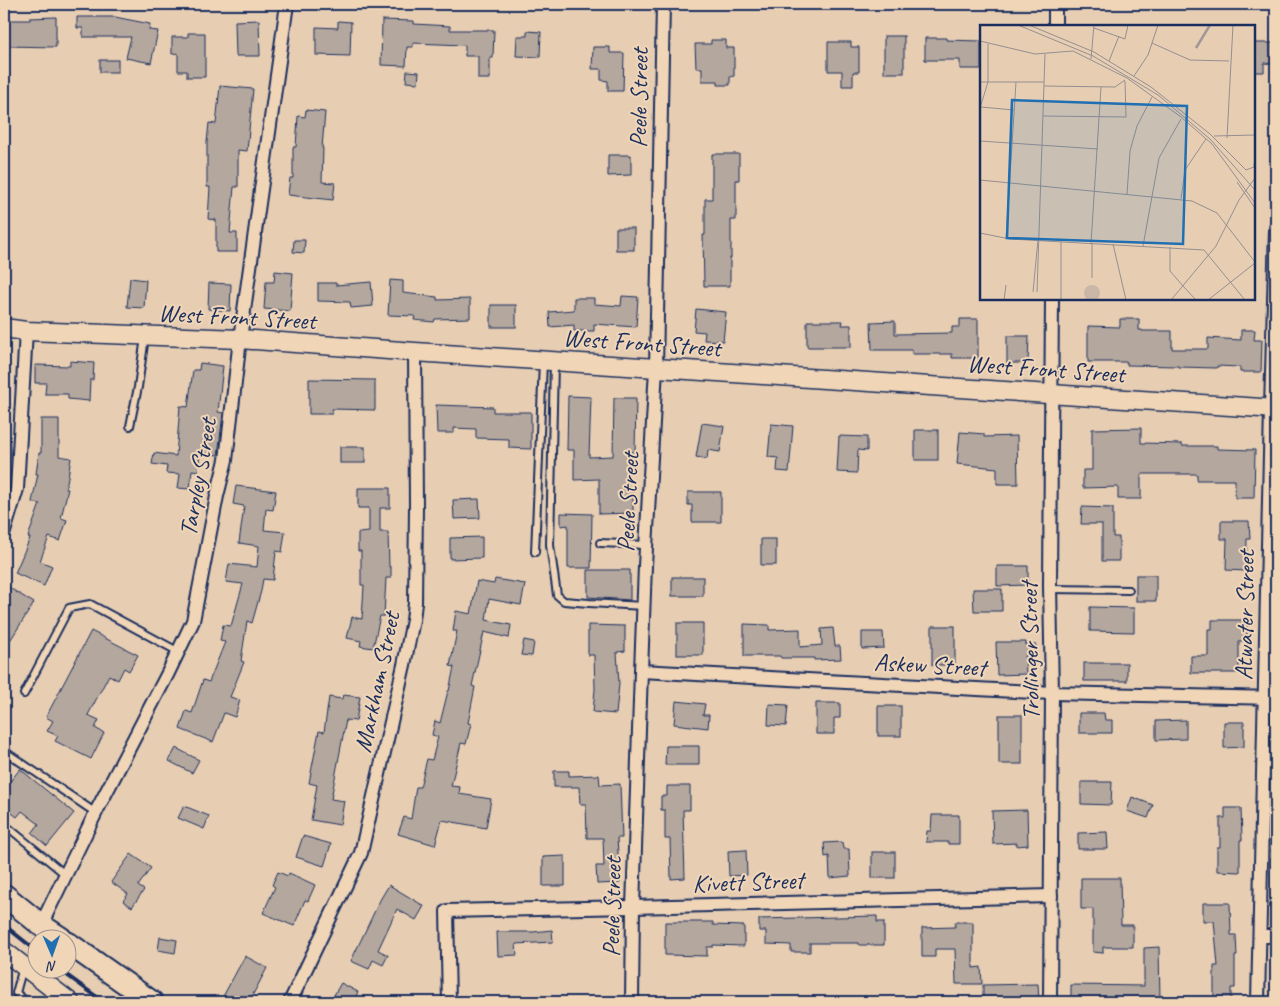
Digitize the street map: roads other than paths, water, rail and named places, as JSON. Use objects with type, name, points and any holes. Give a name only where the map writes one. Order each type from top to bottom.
[{"type":"highway","points":[[4,895],[46,928]]},
{"type":"highway","points":[[78,950],[152,1002]]},
{"type":"street","name":"Tarpley Street","points":[[41,925],[193,621],[217,496],[226,460],[240,339],[287,4]]},
{"type":"street","name":"Peele Street","points":[[632,1002],[633,907],[641,671],[656,368],[663,4]]},
{"type":"street","points":[[1055,4],[1055,25]]},
{"type":"street","name":"Atwater Street","points":[[1258,1002],[1270,698],[1276,228]]},
{"type":"street","name":"Trollinger Street","points":[[1050,1002],[1052,300]]},
{"type":"street","name":"West Front Street","points":[[4,328],[26,331],[240,339],[1274,409]]},
{"type":"street","points":[[4,532],[17,489],[26,331]]},
{"type":"street","name":"Markham Street","points":[[290,1002],[361,853],[413,620],[415,603],[416,515],[415,352]]},
{"type":"street","name":"Askew Street","points":[[641,671],[1052,692],[1270,698]]},
{"type":"street","name":"Kivett Street","points":[[449,1002],[446,911],[1051,896]]},
{"type":"street","points":[[1260,936],[1276,936]]},
{"type":"street","points":[[4,951],[70,1002]]},
{"type":"lane","points":[[130,426],[145,336]]},
{"type":"lane","points":[[535,552],[549,361]]},
{"type":"lane","points":[[549,361],[550,546],[557,595],[564,600],[644,606]]},
{"type":"lane","points":[[600,544],[647,544]]},
{"type":"lane","points":[[1050,589],[1129,590]]},
{"type":"lane","points":[[24,694],[68,608],[90,604],[179,652]]},
{"type":"lane","points":[[4,751],[96,813]]},
{"type":"lane","points":[[4,824],[66,874]]},
{"type":"lane","points":[[24,966],[16,993],[27,1002]]},
{"type":"railway","points":[[4,925],[28,944]]},
{"type":"railway","points":[[71,978],[104,1002]]}]
